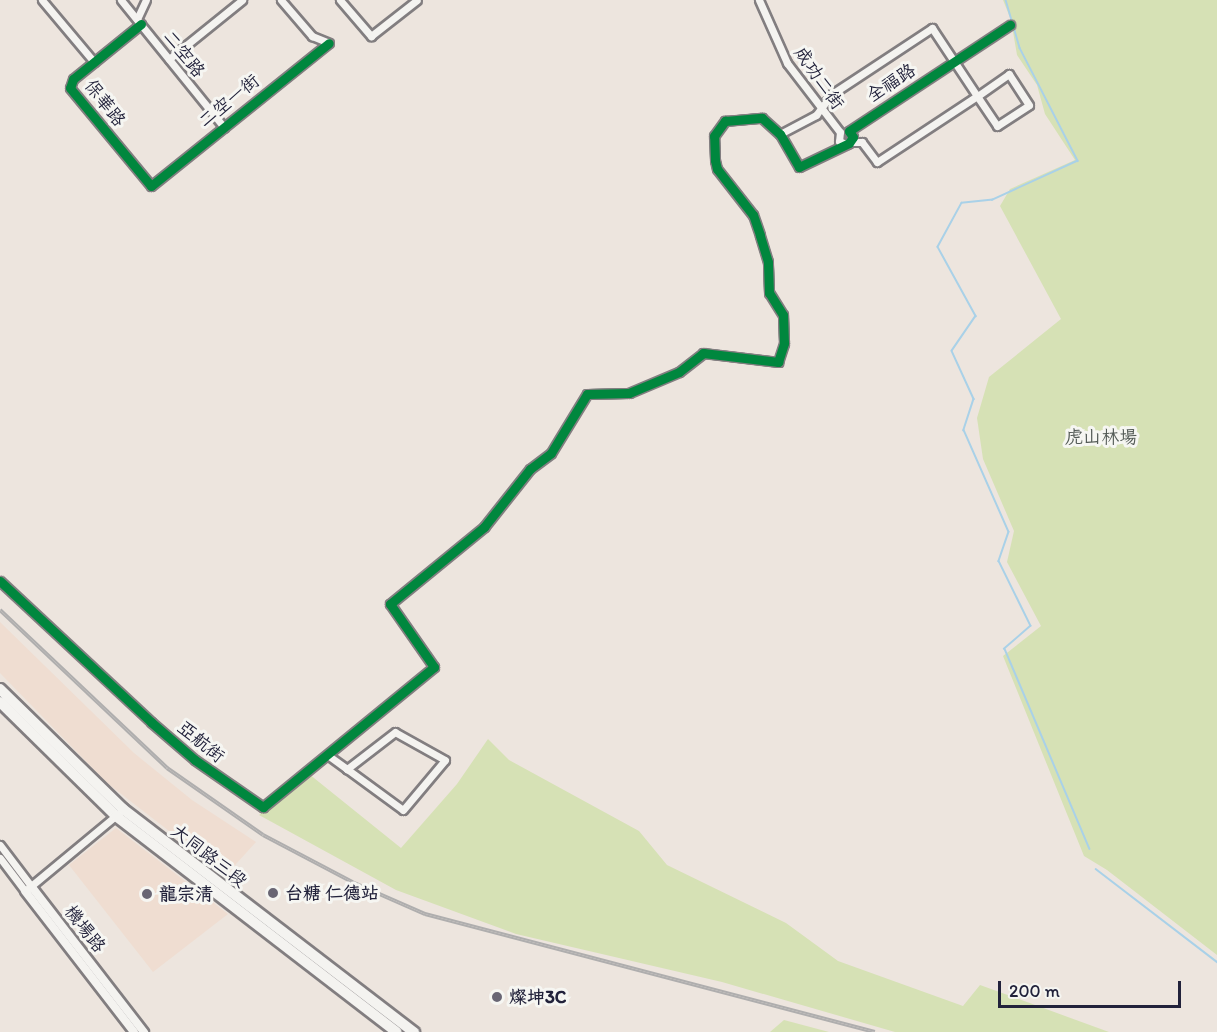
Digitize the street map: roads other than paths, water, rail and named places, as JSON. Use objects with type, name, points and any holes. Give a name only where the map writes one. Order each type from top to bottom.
[{"type":"main road","name":"大同路三段","points":[[0,688],[119,812],[414,1032]]},
{"type":"main road","name":"大同路三段","points":[[0,702],[119,812],[396,1032]]},
{"type":"street","points":[[42,0],[94,62]]},
{"type":"street","name":"二空路","points":[[121,0],[224,127]]},
{"type":"street","name":"保華路","points":[[146,0],[139,21],[73,79],[70,88],[151,186]]},
{"type":"street","points":[[169,59],[242,0]]},
{"type":"street","name":"二空一街","points":[[151,186],[329,43],[312,36],[281,0]]},
{"type":"street","points":[[340,0],[371,36],[417,0]]},
{"type":"street","name":"成功二街","points":[[759,0],[787,63],[839,135]]},
{"type":"street","name":"全福路","points":[[849,130],[1010,25]]},
{"type":"street","points":[[850,142],[799,167],[780,134],[820,110],[832,94],[932,28],[954,62],[977,96],[997,126],[1029,105],[1009,74],[977,96],[877,162],[862,142],[850,142],[842,144],[839,135],[849,130],[850,142]]},
{"type":"street","name":"亞航街","points":[[0,581],[151,722],[258,806],[263,807],[329,756],[434,667],[390,604],[484,527],[530,469],[551,453],[587,394],[629,393],[679,372],[703,353],[778,362],[784,343],[783,315],[769,293],[768,262],[760,235],[741,194],[717,169],[714,136],[725,121],[762,118],[780,134]]},
{"type":"street","points":[[329,756],[403,810],[445,760],[395,732],[347,769]]},
{"type":"street","points":[[28,888],[119,812]]},
{"type":"street","name":"機場路","points":[[0,846],[28,888],[134,1032]]},
{"type":"street","name":"機場路","points":[[0,858],[28,888],[144,1032]]},
{"type":"waterway","points":[[1006,0],[1020,48],[1078,161],[993,200],[962,203],[938,247],[976,316],[952,351],[974,399],[964,430],[1009,532],[999,561],[1031,626],[1005,649],[1090,849]]},
{"type":"waterway","points":[[1096,869],[1217,962]]},
{"type":"railway","points":[[0,610],[167,768],[263,835],[352,882],[425,914],[875,1032]]},
{"type":"place","name":"台糖 仁德站","points":[[273,893]]},
{"type":"place","name":"龍宗清","points":[[147,894]]},
{"type":"place","name":"燦坤3C","points":[[497,997]]},
{"type":"park label","name":"虎山林場","points":[[1101,437]]}]
